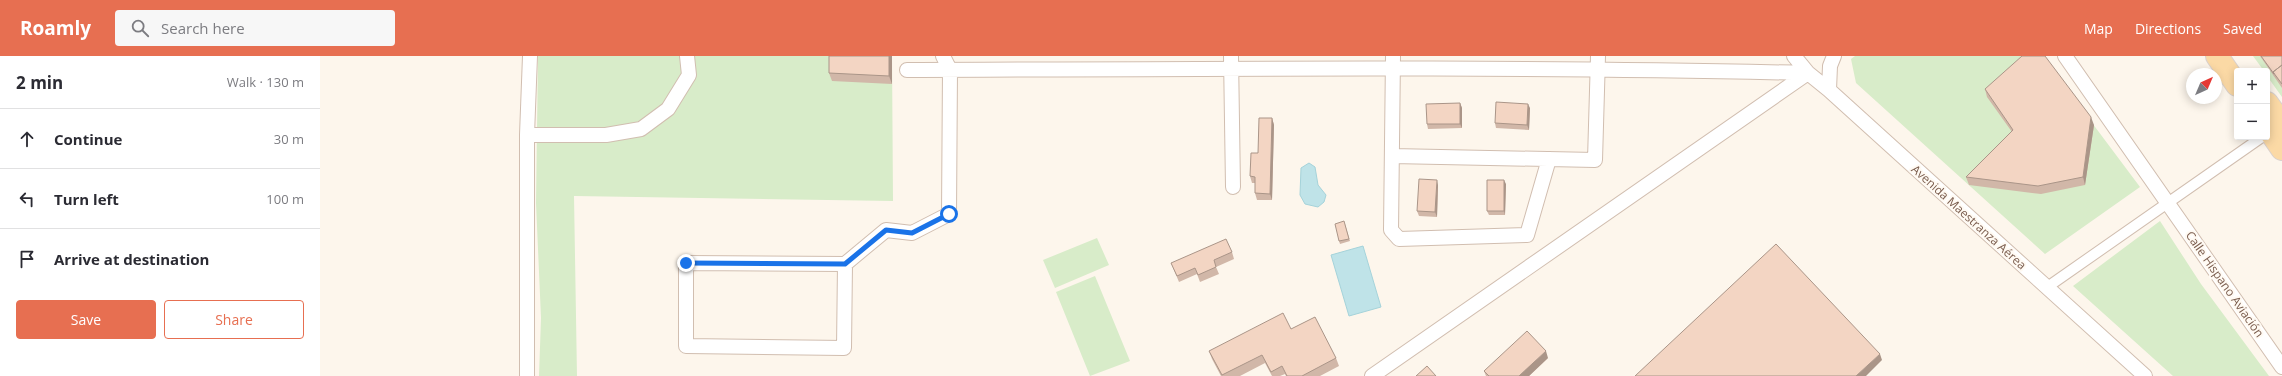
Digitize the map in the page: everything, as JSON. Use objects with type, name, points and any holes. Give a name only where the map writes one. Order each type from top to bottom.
[{"type":"main road","points":[[2217,56],[2234,81]]},
{"type":"main road","points":[[2234,56],[2242,68]]},
{"type":"main road","points":[[2267,104],[2272,134]]},
{"type":"street","points":[[527,376],[528,135],[530,56]]},
{"type":"street","points":[[528,135],[606,135],[642,129],[668,109],[689,75],[687,56]]},
{"type":"street","points":[[845,264],[844,348],[686,346],[686,263],[845,264],[886,230],[912,233],[949,214],[950,70],[943,56]]},
{"type":"street","name":"Avenida Maestranza Aérea","points":[[1794,56],[1808,73],[1829,90],[2046,288],[2146,376]]},
{"type":"street","points":[[1829,90],[1830,66],[1834,56]]},
{"type":"street","name":"Calle Hispano Aviación","points":[[2065,56],[2282,367]]},
{"type":"street","points":[[1232,62],[1233,187]]},
{"type":"street","points":[[907,70],[1232,62],[1393,62],[1644,63],[1808,73]]},
{"type":"street","points":[[1393,62],[1391,230],[1398,239],[1527,235],[1549,159]]},
{"type":"street","points":[[1392,156],[1595,160],[1598,63]]},
{"type":"street","points":[[1372,376],[1808,73]]},
{"type":"street","points":[[2046,288],[2168,202],[2272,134]]},
{"type":"green space","points":[[538,56],[892,56],[893,201],[574,196],[577,376],[539,376],[541,318],[536,203]]},
{"type":"green space","points":[[1855,56],[2042,56],[2140,187],[2045,254],[1856,83],[1851,59]]},
{"type":"green space","points":[[2253,56],[2282,56],[2282,97],[2270,80],[2270,68],[2262,68]]},
{"type":"green space","points":[[2160,221],[2201,284],[2269,376],[2173,376],[2073,286]]},
{"type":"green space","points":[[1097,238],[1109,265],[1055,288],[1043,260]]},
{"type":"green space","points":[[1095,276],[1130,361],[1090,376],[1056,292]]},
{"type":"water","points":[[1309,163],[1315,167],[1318,185],[1326,195],[1324,202],[1318,207],[1305,204],[1300,195],[1301,168]]},
{"type":"water","points":[[1363,246],[1381,307],[1349,316],[1331,255]]},
{"type":"building","points":[[829,56],[889,56],[889,76],[829,73]]},
{"type":"building","points":[[2022,56],[2045,56],[2091,117],[2083,177],[2038,186],[1966,177],[2013,130],[1985,89]]},
{"type":"building","points":[[2261,56],[2282,56],[2282,65],[2273,72],[2274,74]]},
{"type":"building","points":[[2282,65],[2282,84],[2273,72]]},
{"type":"building","points":[[1496,102],[1528,104],[1527,125],[1495,123]]},
{"type":"building","points":[[1460,103],[1460,124],[1427,124],[1426,104]]},
{"type":"building","points":[[1259,118],[1272,118],[1270,194],[1255,193],[1255,177],[1250,176],[1251,153],[1258,153]]},
{"type":"building","points":[[1419,179],[1437,180],[1435,212],[1417,211]]},
{"type":"building","points":[[1487,180],[1504,180],[1504,211],[1487,211]]},
{"type":"building","points":[[1344,221],[1349,239],[1339,241],[1335,224]]},
{"type":"building","points":[[1226,239],[1232,252],[1214,260],[1216,267],[1198,275],[1195,268],[1177,276],[1171,263]]},
{"type":"building","points":[[1776,244],[1880,354],[1856,376],[1635,376]]},
{"type":"building","points":[[1283,313],[1291,329],[1315,317],[1336,358],[1302,376],[1287,376],[1282,366],[1271,372],[1262,355],[1222,375],[1209,351]]},
{"type":"building","points":[[1527,331],[1546,351],[1519,376],[1489,376],[1484,371]]},
{"type":"building","points":[[1427,366],[1436,376],[1416,376]]},
{"type":"route","points":[[686,263],[845,264],[886,230],[912,233],[949,214]]}]
